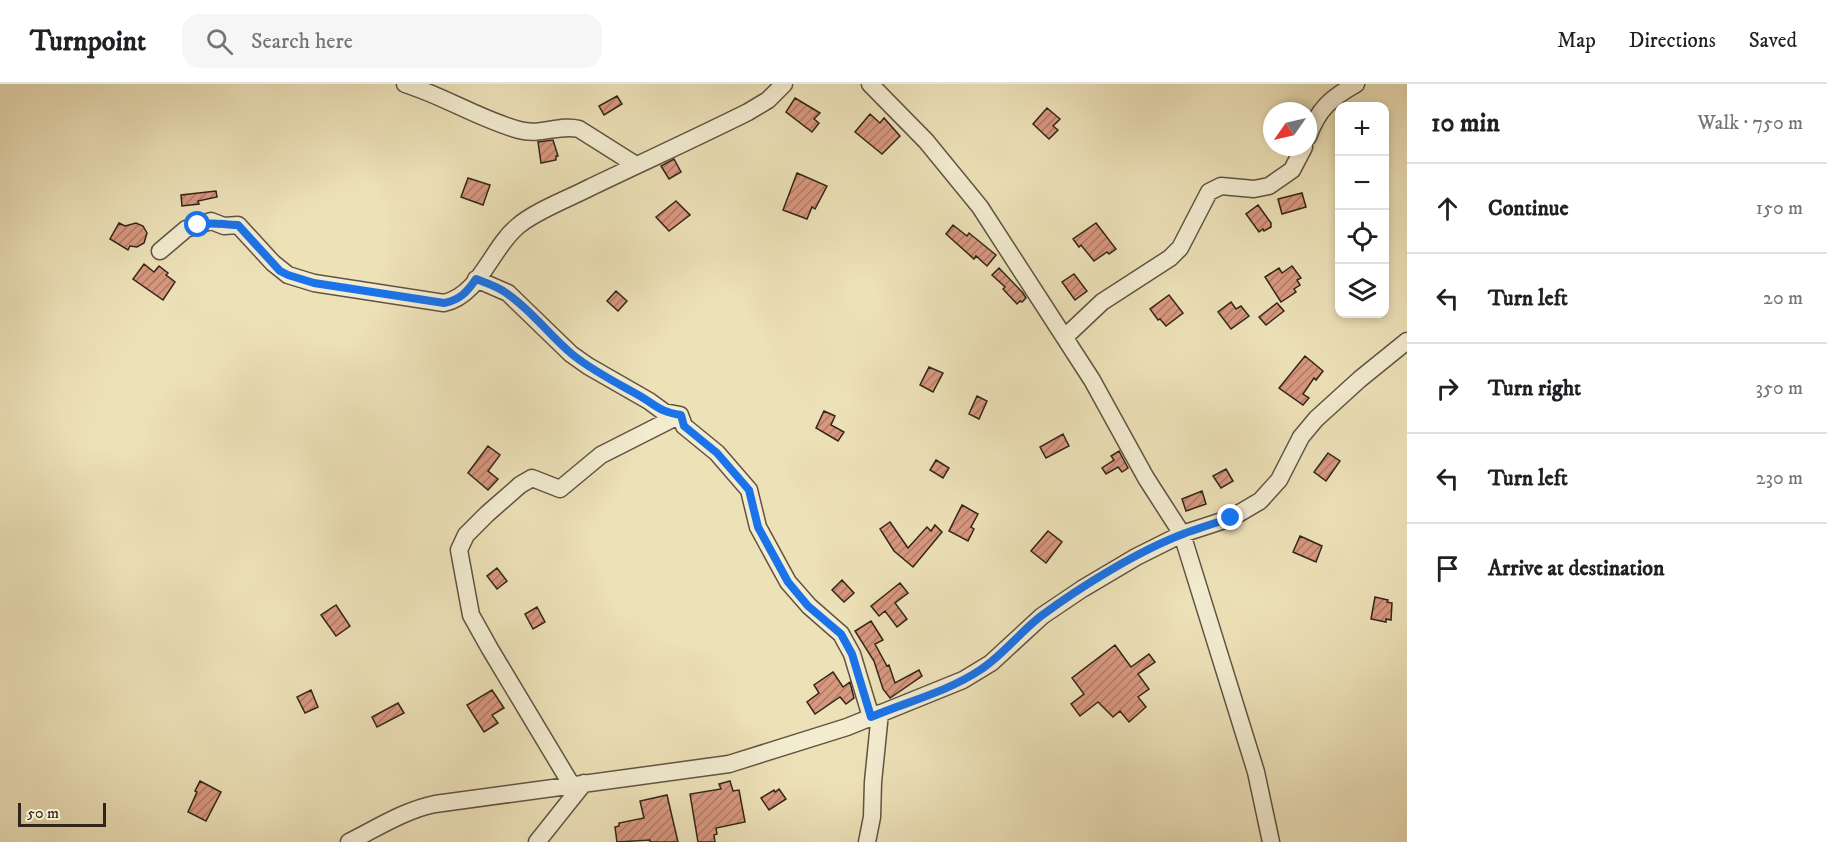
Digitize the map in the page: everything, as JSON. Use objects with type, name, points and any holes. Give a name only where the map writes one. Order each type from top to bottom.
[{"type":"street","points":[[405,84],[490,120],[520,130],[545,132],[568,127],[579,129],[636,165]]},
{"type":"street","points":[[160,251],[186,229],[211,221],[224,225],[238,225],[280,271],[288,275],[314,283],[444,303],[456,301],[466,293],[519,225],[636,165],[748,112],[768,100],[784,84]]},
{"type":"street","points":[[870,84],[926,141],[980,207],[1092,380],[1146,478],[1182,534],[1256,772],[1271,842]]},
{"type":"street","points":[[1317,118],[1328,102],[1356,84]]},
{"type":"street","points":[[1065,337],[1102,302],[1170,258],[1188,235],[1209,192],[1221,186],[1254,189],[1269,186],[1292,170],[1299,156]]},
{"type":"street","points":[[476,279],[508,293],[571,354],[588,366],[664,412],[681,415]]},
{"type":"street","points":[[349,842],[422,806],[729,764],[847,728],[978,672],[1042,616],[1074,594],[1136,557],[1182,534],[1231,518],[1260,501],[1279,480],[1301,437],[1316,419],[1347,390],[1407,341]]},
{"type":"street","points":[[681,415],[684,426],[717,453],[749,490],[758,527],[788,582],[808,606],[841,634],[852,654],[876,715],[872,817],[867,842]]},
{"type":"street","points":[[577,784],[489,649],[471,615],[459,550],[466,535],[486,514],[520,485],[532,478],[560,489],[601,455],[681,415]]},
{"type":"street","points":[[537,842],[577,784]]},
{"type":"building","points":[[617,96],[622,104],[604,115],[599,106]]},
{"type":"building","points":[[795,98],[820,113],[814,119],[819,123],[812,132],[786,112]]},
{"type":"building","points":[[1047,108],[1060,119],[1053,126],[1058,130],[1049,139],[1033,124]]},
{"type":"building","points":[[870,114],[880,123],[884,118],[900,136],[882,154],[855,132]]},
{"type":"building","points":[[553,140],[558,156],[556,160],[541,163],[538,142]]},
{"type":"building","points":[[674,159],[681,172],[669,179],[661,166]]},
{"type":"building","points":[[797,173],[827,186],[815,209],[812,207],[807,219],[783,210]]},
{"type":"building","points":[[468,178],[490,185],[483,205],[461,197]]},
{"type":"building","points":[[216,191],[217,197],[198,201],[199,204],[182,206],[181,195]]},
{"type":"building","points":[[1302,193],[1306,207],[1282,214],[1278,199]]},
{"type":"building","points":[[676,201],[690,215],[669,231],[656,217]]},
{"type":"building","points":[[1258,205],[1271,223],[1271,227],[1259,232],[1246,214]]},
{"type":"building","points":[[119,223],[125,226],[136,223],[143,226],[147,233],[144,243],[137,247],[130,246],[128,250],[110,239]]},
{"type":"building","points":[[1096,223],[1116,249],[1094,261],[1073,239]]},
{"type":"building","points":[[953,225],[967,236],[969,233],[996,255],[987,266],[976,256],[974,259],[946,234]]},
{"type":"building","points":[[144,264],[154,272],[159,266],[175,282],[163,300],[133,279]]},
{"type":"building","points":[[1292,266],[1301,278],[1297,280],[1300,285],[1294,289],[1296,292],[1281,302],[1265,277],[1279,268],[1282,273]]},
{"type":"building","points":[[999,268],[1023,293],[1026,298],[1022,302],[1017,304],[1003,289],[1005,287],[992,275]]},
{"type":"building","points":[[1074,274],[1087,291],[1075,300],[1062,282]]},
{"type":"building","points":[[616,291],[627,301],[618,311],[607,301]]},
{"type":"building","points":[[1169,295],[1183,313],[1166,326],[1150,309]]},
{"type":"building","points":[[1231,302],[1236,309],[1241,306],[1249,316],[1231,329],[1218,312]]},
{"type":"building","points":[[1277,303],[1284,311],[1266,325],[1259,317]]},
{"type":"building","points":[[1305,356],[1323,371],[1316,380],[1314,378],[1303,394],[1309,398],[1303,405],[1279,388]]},
{"type":"building","points":[[929,367],[943,373],[933,392],[920,385]]},
{"type":"building","points":[[977,396],[987,401],[979,419],[969,414]]},
{"type":"building","points":[[824,411],[835,416],[831,425],[844,432],[838,441],[816,428]]},
{"type":"building","points":[[1063,434],[1069,446],[1046,458],[1040,447]]},
{"type":"building","points":[[488,446],[500,455],[488,471],[498,479],[488,490],[468,473]]},
{"type":"building","points":[[1119,451],[1128,468],[1122,472],[1118,467],[1106,474],[1102,468],[1114,460],[1111,456]]},
{"type":"building","points":[[1328,453],[1340,461],[1326,481],[1314,472]]},
{"type":"building","points":[[936,460],[949,468],[943,478],[930,470]]},
{"type":"building","points":[[1226,469],[1233,481],[1221,488],[1213,476]]},
{"type":"building","points":[[1202,491],[1206,504],[1186,511],[1182,499]]},
{"type":"building","points":[[962,505],[978,514],[971,527],[974,529],[968,541],[949,531]]},
{"type":"building","points":[[890,522],[908,548],[927,527],[931,531],[935,525],[942,532],[913,567],[894,551],[880,529]]},
{"type":"building","points":[[1048,531],[1062,542],[1046,563],[1031,551]]},
{"type":"building","points":[[1300,536],[1322,546],[1316,562],[1293,552]]},
{"type":"building","points":[[497,568],[507,581],[497,589],[487,576]]},
{"type":"building","points":[[842,580],[854,593],[844,602],[832,590]]},
{"type":"building","points":[[900,583],[908,593],[895,603],[907,619],[897,627],[885,611],[879,616],[871,606]]},
{"type":"building","points":[[1375,597],[1392,603],[1391,620],[1386,619],[1386,622],[1371,619]]},
{"type":"building","points":[[336,605],[350,626],[336,636],[321,615]]},
{"type":"building","points":[[537,607],[545,622],[533,629],[525,614]]},
{"type":"building","points":[[871,621],[883,640],[875,644],[887,666],[889,665],[895,683],[919,670],[922,676],[890,698],[883,689],[874,661],[855,631]]},
{"type":"building","points":[[1115,645],[1131,667],[1149,654],[1155,662],[1138,674],[1149,689],[1138,697],[1146,707],[1129,722],[1120,711],[1113,717],[1098,702],[1080,716],[1071,704],[1084,694],[1072,678]]},
{"type":"building","points":[[833,672],[843,687],[850,682],[854,698],[846,704],[840,697],[815,714],[807,702],[819,693],[814,685]]},
{"type":"building","points":[[311,690],[318,707],[305,713],[297,697]]},
{"type":"building","points":[[492,690],[504,708],[492,715],[498,723],[484,732],[467,705]]},
{"type":"building","points":[[398,703],[404,713],[377,727],[372,717]]},
{"type":"building","points":[[200,781],[221,792],[206,821],[188,812]]},
{"type":"building","points":[[730,781],[733,791],[739,790],[745,822],[716,828],[715,842],[698,842],[690,794],[721,789],[719,784]]},
{"type":"building","points":[[779,789],[786,799],[769,810],[761,798]]},
{"type":"building","points":[[667,795],[678,842],[650,842],[650,840],[617,842],[615,827],[619,826],[619,823],[644,818],[640,801]]},
{"type":"route","points":[[198,225],[211,221],[224,225],[238,225],[280,271],[314,283],[444,303],[456,301],[466,293],[476,279],[493,285],[508,293],[571,354],[588,366],[664,412],[681,415],[684,426],[717,453],[749,490],[758,527],[788,582],[808,606],[841,634],[852,654],[871,717],[978,672],[1042,616],[1082,589],[1136,557],[1182,534],[1231,518]]}]
